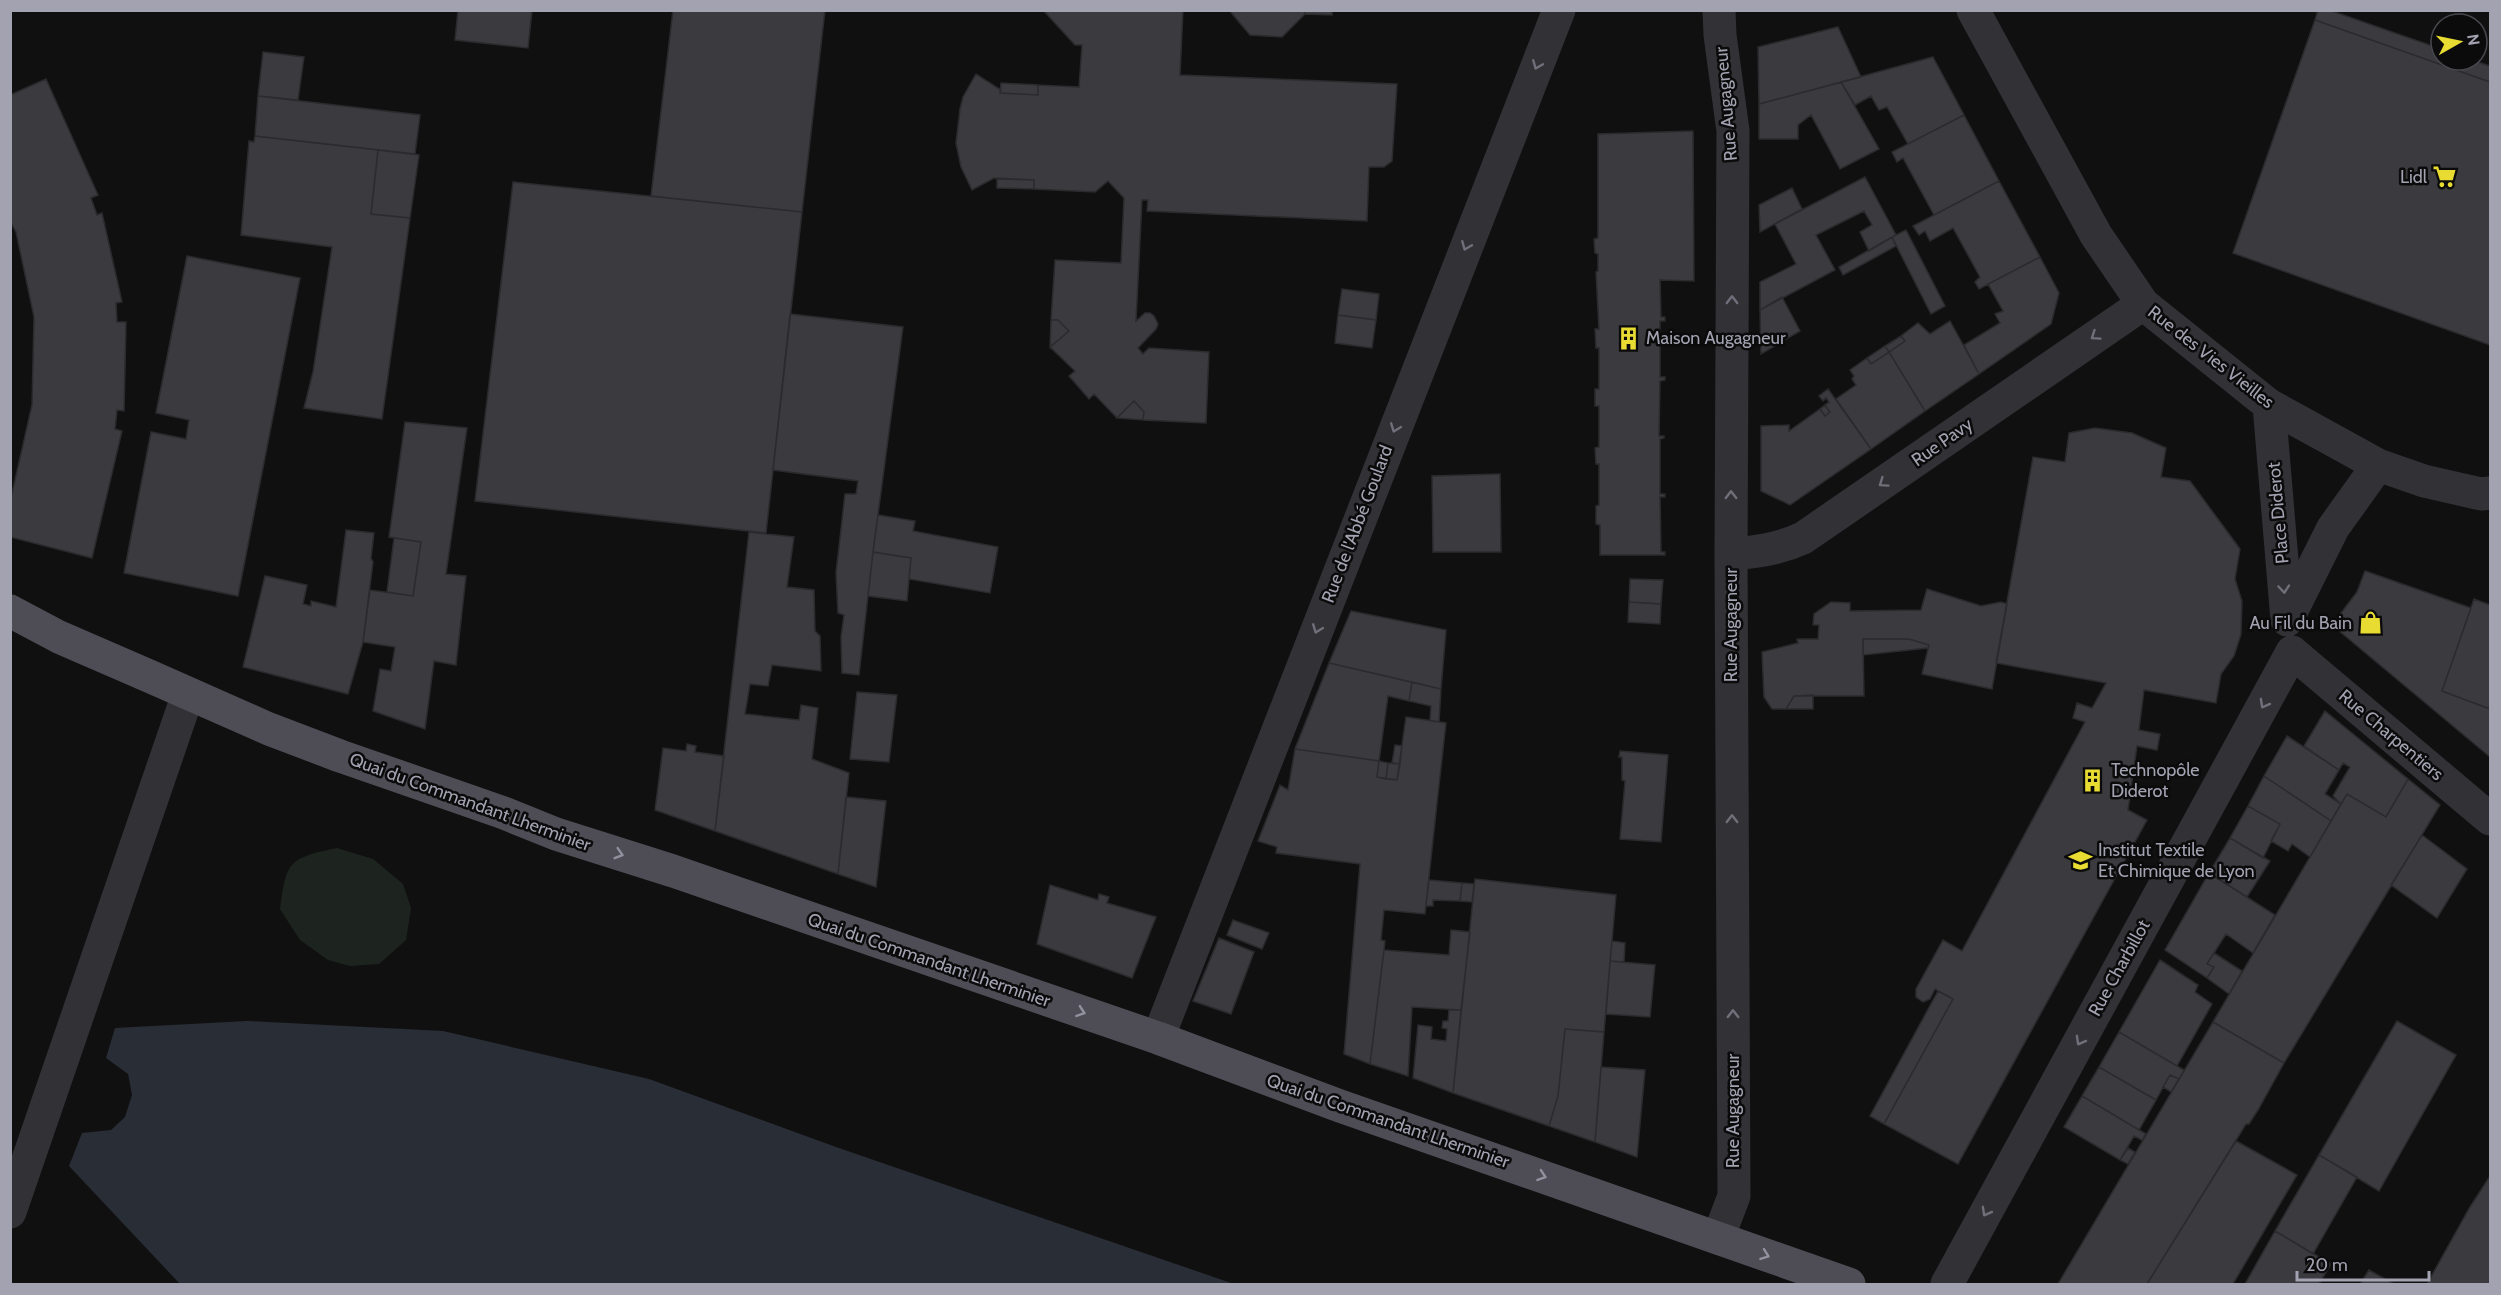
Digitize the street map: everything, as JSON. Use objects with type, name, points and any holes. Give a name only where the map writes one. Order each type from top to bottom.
[{"type":"main road","name":"Quai du Commandant Lherminier","points":[[13,613],[59,637],[269,729],[416,783],[504,813],[556,834],[673,871],[1158,1038],[1340,1106],[1849,1284]]},
{"type":"street","name":"Rue de l'Abbé Goulard","points":[[1158,1038],[1559,10]]},
{"type":"street","name":"Rue Augagneur","points":[[1718,1238],[1734,1196],[1731,554],[1733,130],[1720,35],[1719,10]]},
{"type":"street","name":"Rue des Vies Vieilles","points":[[1973,10],[2096,235],[2144,304],[2269,405],[2378,465],[2424,481],[2481,494],[2490,493]]},
{"type":"street","name":"Rue Pavy","points":[[1731,554],[1758,552],[1785,546],[1803,538],[2144,304]]},
{"type":"street","name":"Place Diderot","points":[[2269,405],[2287,620],[2292,652]]},
{"type":"street","name":"Place Diderot","points":[[2287,620],[2333,528],[2378,465]]},
{"type":"street","name":"Rue Charpentiers","points":[[2292,652],[2490,819]]},
{"type":"street","name":"Rue Charbillot","points":[[1947,1284],[2292,652]]},
{"type":"street","points":[[10,1212],[188,694]]},
{"type":"shaded area","points":[[337,848],[373,859],[403,884],[411,908],[406,940],[379,964],[350,966],[328,960],[300,940],[280,909],[285,881],[293,864],[309,855]]},
{"type":"shaded area","points":[[247,1021],[443,1031],[649,1079],[836,1147],[1234,1284],[180,1284],[69,1166],[82,1133],[111,1130],[125,1117],[132,1095],[128,1074],[106,1058],[115,1028]]},
{"type":"building","points":[[458,10],[532,10],[528,48],[455,40]]},
{"type":"building","points":[[673,10],[825,10],[802,212],[651,196]]},
{"type":"building","points":[[1043,10],[1183,10],[1180,75],[1397,84],[1392,161],[1384,167],[1369,167],[1367,221],[1147,211],[1148,200],[1142,200],[1136,321],[1145,313],[1150,313],[1158,324],[1138,348],[1143,354],[1149,348],[1209,352],[1206,423],[1143,420],[1144,412],[1134,401],[1117,418],[1094,394],[1089,399],[1069,376],[1075,371],[1050,347],[1069,331],[1058,320],[1051,320],[1055,260],[1121,263],[1124,198],[1108,181],[1095,192],[1034,189],[1034,180],[994,178],[972,190],[961,167],[956,143],[960,109],[963,97],[976,74],[1001,90],[1000,93],[1038,95],[1038,85],[1079,87],[1082,45],[1075,45]]},
{"type":"building","points":[[1229,10],[1305,10],[1305,14],[1282,37],[1250,35]]},
{"type":"building","points":[[1305,10],[1332,10],[1332,15],[1305,14]]},
{"type":"building","points":[[2318,10],[2329,10],[2429,45],[2429,60],[2315,20]]},
{"type":"building","points":[[2315,20],[2429,60],[2429,72],[2462,72],[2490,82],[2490,345],[2233,253]]},
{"type":"building","points":[[1838,27],[1861,77],[1759,104],[1758,47]]},
{"type":"building","points":[[263,52],[304,57],[298,100],[258,96]]},
{"type":"building","points":[[1933,57],[1964,115],[1908,144],[1887,107],[1879,110],[1871,96],[1855,105],[1841,82]]},
{"type":"building","points":[[2490,66],[2490,82],[2462,72],[2489,72]]},
{"type":"building","points":[[46,79],[98,195],[91,198],[97,215],[102,213],[122,302],[116,303],[117,322],[126,322],[124,411],[117,410],[115,429],[122,431],[92,558],[10,537],[10,502],[32,405],[34,317],[16,232],[10,221],[10,95]]},
{"type":"building","points":[[1841,82],[1879,149],[1840,169],[1811,115],[1798,125],[1798,139],[1759,139],[1759,104]]},
{"type":"building","points":[[1001,83],[1038,85],[1038,95],[1000,93]]},
{"type":"building","points":[[258,96],[420,115],[415,154],[255,136]]},
{"type":"building","points":[[1964,115],[1999,181],[1934,215],[1903,158],[1897,162],[1892,152]]},
{"type":"building","name":"Maison Augagneur","points":[[1693,131],[1694,281],[1660,280],[1661,317],[1665,317],[1665,321],[1660,321],[1660,377],[1665,377],[1665,380],[1660,381],[1659,436],[1664,436],[1660,439],[1660,494],[1665,494],[1665,497],[1660,497],[1661,552],[1665,552],[1665,555],[1600,555],[1600,525],[1596,524],[1596,506],[1599,505],[1599,464],[1596,464],[1595,448],[1599,447],[1599,406],[1595,406],[1595,389],[1599,389],[1599,348],[1596,348],[1595,329],[1599,329],[1596,272],[1598,271],[1598,254],[1595,253],[1594,239],[1598,238],[1598,134]]},
{"type":"building","points":[[255,136],[378,150],[371,214],[410,218],[382,419],[304,408],[313,372],[332,247],[241,235],[249,141],[254,142]]},
{"type":"building","points":[[378,150],[419,155],[410,218],[371,214]]},
{"type":"building","points":[[1865,177],[1896,235],[1869,251],[1860,232],[1872,225],[1864,211],[1816,235],[1835,270],[1760,310],[1760,282],[1796,264],[1775,224]]},
{"type":"building","points":[[997,179],[1034,180],[1034,189],[997,188]]},
{"type":"building","points":[[1999,181],[2040,257],[1979,289],[1975,282],[1980,277],[1953,228],[1930,241],[1925,231],[1919,235],[1913,226]]},
{"type":"building","points":[[513,182],[802,212],[766,533],[475,501]]},
{"type":"building","points":[[1792,188],[1802,209],[1760,232],[1759,205]]},
{"type":"building","points":[[1906,230],[1945,306],[1931,314],[1892,237]]},
{"type":"building","points":[[1892,237],[1896,246],[1843,275],[1839,267]]},
{"type":"building","points":[[187,256],[300,278],[238,596],[124,573],[151,432],[186,439],[189,420],[156,413]]},
{"type":"building","points":[[2040,257],[2059,293],[2051,324],[1979,374],[1964,345],[2000,323],[1995,314],[2003,311],[1988,284]]},
{"type":"building","points":[[1342,289],[1379,294],[1376,320],[1338,315]]},
{"type":"building","points":[[1782,297],[1800,331],[1761,354],[1760,310]]},
{"type":"building","points":[[790,314],[903,327],[859,675],[842,673],[841,637],[844,615],[838,613],[836,573],[845,494],[856,494],[858,481],[773,470]]},
{"type":"building","points":[[1338,315],[1376,320],[1372,348],[1335,343]]},
{"type":"building","points":[[1051,320],[1058,320],[1069,331],[1050,347]]},
{"type":"building","points":[[1950,321],[1979,374],[1925,411],[1889,352],[1905,341],[1901,336],[1918,323],[1930,334]]},
{"type":"building","points":[[1901,336],[1905,341],[1889,352],[1885,346]]},
{"type":"building","points":[[1885,346],[1889,352],[1871,364],[1867,358]]},
{"type":"building","points":[[1889,352],[1925,411],[1871,449],[1836,399],[1856,385],[1850,370],[1867,358],[1871,364]]},
{"type":"building","points":[[1828,389],[1871,449],[1790,505],[1761,491],[1761,426],[1789,425],[1789,431],[1820,409],[1825,416],[1830,412],[1825,405],[1829,402],[1826,398],[1823,401],[1819,396]]},
{"type":"building","points":[[1134,401],[1144,412],[1143,420],[1117,418]]},
{"type":"building","points":[[1825,405],[1830,412],[1825,416],[1820,409]]},
{"type":"building","points":[[405,422],[467,428],[446,574],[466,576],[456,665],[434,661],[425,729],[373,711],[380,669],[391,671],[395,647],[363,642],[370,590],[413,596],[421,542],[389,537]]},
{"type":"building","name":"Technopôle Diderot","points":[[2095,428],[2132,433],[2166,448],[2161,477],[2190,481],[2240,549],[2235,579],[2242,601],[2241,634],[2234,656],[2221,674],[2216,703],[2144,690],[2139,730],[2160,734],[2157,750],[2137,746],[2128,810],[2147,820],[1958,1164],[1884,1124],[1953,999],[1935,989],[1930,999],[1923,1002],[1916,997],[1916,989],[1943,940],[1962,951],[2085,722],[2073,718],[2077,703],[2092,708],[2106,683],[1996,663],[2033,457],[2065,462],[2069,433]]},
{"type":"building","points":[[1500,474],[1501,552],[1433,552],[1432,476]]},
{"type":"building","points":[[878,515],[915,521],[913,531],[998,547],[990,593],[909,579],[911,558],[873,552]]},
{"type":"building","points":[[346,530],[374,533],[371,558],[373,562],[363,642],[348,694],[243,667],[265,576],[307,585],[303,604],[311,606],[311,601],[336,607]]},
{"type":"building","points":[[749,532],[794,537],[787,587],[814,590],[815,631],[820,636],[821,671],[772,665],[768,686],[750,684],[745,714],[799,720],[801,705],[818,708],[812,759],[849,773],[838,874],[715,831]]},
{"type":"building","points":[[394,538],[421,542],[413,596],[387,592]]},
{"type":"building","points":[[873,552],[911,558],[907,601],[868,596]]},
{"type":"building","points":[[2365,571],[2471,608],[2442,691],[2490,709],[2490,757],[2332,625],[2357,592]]},
{"type":"building","points":[[1630,579],[1663,580],[1661,604],[1629,602]]},
{"type":"building","points":[[1927,589],[1981,606],[2001,602],[2007,604],[1992,689],[1922,674],[1929,645],[1909,639],[1863,639],[1864,696],[1794,696],[1786,709],[1772,709],[1764,697],[1762,652],[1798,643],[1797,639],[1818,639],[1819,625],[1813,625],[1814,614],[1831,602],[1850,603],[1850,611],[1921,610]]},
{"type":"building","points":[[2474,599],[2490,605],[2490,709],[2442,691]]},
{"type":"building","points":[[1629,602],[1661,604],[1660,624],[1628,622]]},
{"type":"building","points":[[1351,611],[1446,630],[1441,689],[1329,663]]},
{"type":"building","points":[[1863,639],[1909,639],[1929,645],[1928,648],[1863,655]]},
{"type":"building","points":[[1329,663],[1412,682],[1409,701],[1388,696],[1379,761],[1295,749]]},
{"type":"building","points":[[1412,682],[1441,689],[1439,722],[1430,721],[1431,706],[1409,701]]},
{"type":"building","points":[[857,692],[897,695],[889,762],[850,759]]},
{"type":"building","points":[[1813,695],[1813,709],[1786,709],[1794,696]]},
{"type":"building","points":[[2325,711],[2408,779],[2386,817],[2347,794],[2341,804],[2333,796],[2350,767],[2343,763],[2339,770],[2304,746]]},
{"type":"building","points":[[1406,717],[1446,723],[1425,914],[1384,910],[1381,940],[1385,941],[1370,1064],[1344,1054],[1360,864],[1276,853],[1277,847],[1258,841],[1280,785],[1288,790],[1295,749],[1379,761],[1377,777],[1397,780]]},
{"type":"building","points":[[2287,736],[2339,770],[2325,794],[2341,804],[2331,821],[2264,776]]},
{"type":"building","points":[[687,744],[696,746],[695,752],[724,756],[715,831],[655,810],[663,748],[686,751]]},
{"type":"building","points":[[1395,745],[1402,746],[1400,764],[1392,763]]},
{"type":"building","points":[[1620,751],[1668,755],[1661,842],[1620,839],[1625,781],[1622,780]]},
{"type":"building","points":[[1379,761],[1388,763],[1386,779],[1377,777]]},
{"type":"building","points":[[1388,763],[1400,764],[1397,780],[1386,779]]},
{"type":"building","points":[[2264,776],[2331,821],[2310,857],[2292,844],[2288,851],[2271,841],[2280,824],[2248,806]]},
{"type":"building","points":[[2408,779],[2440,805],[2284,1063],[2213,1022],[2347,794],[2386,817]]},
{"type":"building","points":[[846,797],[886,801],[876,887],[838,874]]},
{"type":"building","points":[[2248,806],[2280,824],[2263,858],[2230,838]]},
{"type":"building","points":[[2422,835],[2467,869],[2437,918],[2391,885]]},
{"type":"building","points":[[2230,838],[2270,861],[2247,897],[2209,873]]},
{"type":"building","points":[[2209,873],[2275,915],[2253,953],[2226,934],[2207,964],[2214,967],[2207,978],[2165,950]]},
{"type":"building","points":[[1475,879],[1616,895],[1604,1032],[1565,1029],[1558,1096],[1549,1126],[1453,1093]]},
{"type":"building","points":[[1429,880],[1462,883],[1460,901],[1433,900],[1433,906],[1426,906]]},
{"type":"building","points":[[1462,883],[1474,884],[1472,902],[1460,901]]},
{"type":"building","points":[[1050,885],[1098,900],[1099,894],[1109,897],[1107,903],[1156,917],[1132,978],[1037,944]]},
{"type":"building","points":[[1233,920],[1269,933],[1262,949],[1227,935]]},
{"type":"building","points":[[1451,930],[1470,932],[1461,1010],[1412,1007],[1408,1076],[1370,1064],[1384,950],[1449,955]]},
{"type":"building","points":[[1219,938],[1254,952],[1231,1014],[1193,1001]]},
{"type":"building","points":[[1612,941],[1625,943],[1624,962],[1610,961]]},
{"type":"building","points":[[2214,953],[2242,971],[2229,994],[2207,978],[2214,967],[2207,964]]},
{"type":"building","points":[[2160,960],[2198,985],[2195,992],[2212,1004],[2177,1066],[2119,1032]]},
{"type":"building","points":[[1610,961],[1655,965],[1650,1017],[1606,1014]]},
{"type":"building","points":[[1938,991],[1953,999],[1884,1124],[1870,1116]]},
{"type":"building","points":[[1449,1010],[1461,1010],[1453,1093],[1413,1078],[1418,1025],[1432,1027],[1431,1039],[1446,1041],[1447,1029],[1442,1028],[1443,1021],[1448,1021]]},
{"type":"building","points":[[2397,1021],[2456,1055],[2379,1191],[2319,1155]]},
{"type":"building","points":[[2213,1022],[2284,1063],[2258,1110],[2249,1124],[2246,1124],[2147,1284],[2058,1284]]},
{"type":"building","points":[[1565,1029],[1604,1032],[1595,1142],[1549,1126],[1558,1096]]},
{"type":"building","points":[[2119,1032],[2184,1070],[2179,1079],[2170,1075],[2156,1100],[2099,1067]]},
{"type":"building","points":[[1601,1067],[1645,1070],[1637,1157],[1595,1142]]},
{"type":"building","points":[[2099,1067],[2156,1100],[2139,1130],[2082,1096]]},
{"type":"building","points":[[2170,1075],[2179,1079],[2171,1092],[2163,1087]]},
{"type":"building","points":[[2082,1096],[2146,1134],[2142,1140],[2134,1136],[2120,1160],[2064,1127]]},
{"type":"building","points":[[2236,1141],[2297,1175],[2233,1284],[2147,1284]]},
{"type":"building","points":[[2128,1148],[2135,1152],[2128,1164],[2120,1160]]},
{"type":"building","points":[[2319,1155],[2357,1177],[2313,1254],[2275,1231]]},
{"type":"building","points":[[2490,1176],[2490,1284],[2427,1284],[2470,1207]]},
{"type":"building","points":[[2275,1231],[2331,1264],[2319,1284],[2245,1284]]},
{"type":"building","points":[[2369,1270],[2394,1284],[2360,1284]]},
{"type":"place","name":"Lidl","points":[[2445,177]]},
{"type":"place","name":"Maison Augagneur","points":[[1628,338]]},
{"type":"place","name":"Au Fil du Bain","points":[[2370,623]]},
{"type":"place","name":"Technopôle Diderot","points":[[2093,780]]},
{"type":"place","name":"Institut Textile Et Chimique de Lyon","points":[[2080,860]]}]
